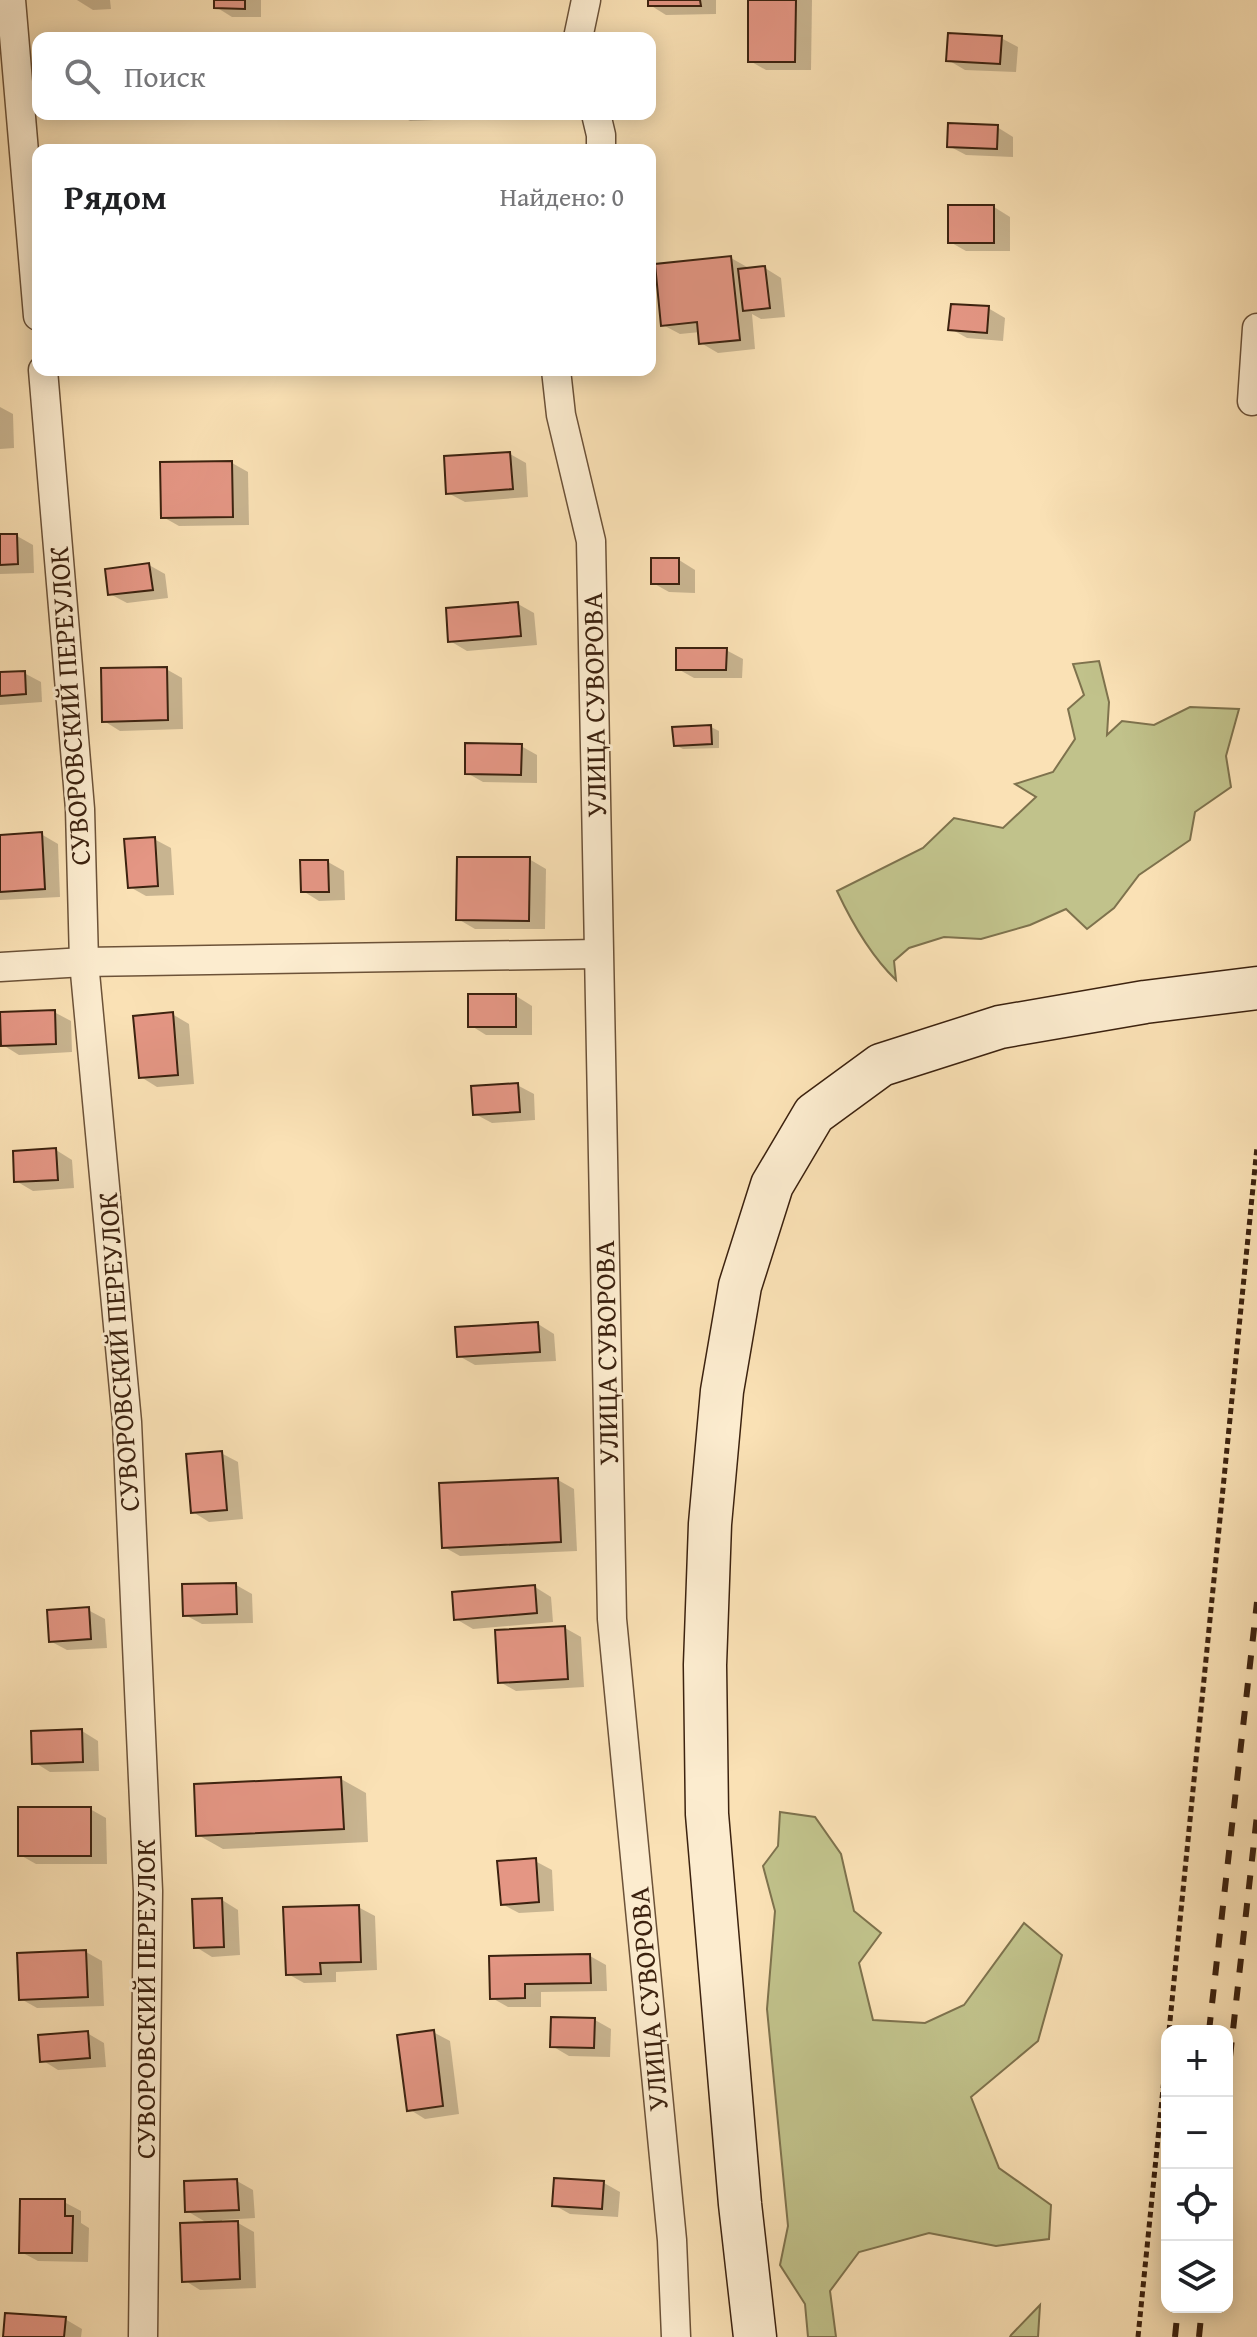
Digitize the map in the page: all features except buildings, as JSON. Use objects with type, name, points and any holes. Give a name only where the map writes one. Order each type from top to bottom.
[{"type":"street","points":[[11,0],[32,237]]},
{"type":"street","points":[[579,32],[586,0]]},
{"type":"street","points":[[597,120],[601,144]]},
{"type":"street","points":[[1252,401],[1257,328]]},
{"type":"street","name":"СУВОРОВСКИЙ ПЕРЕУЛОК","points":[[44,376],[80,809],[84,962],[127,1422],[148,1891],[143,2337]]},
{"type":"street","name":"УЛИЦА СУВОРОВА","points":[[557,376],[561,415],[591,541],[612,1619],[672,2240],[676,2337]]},
{"type":"street","points":[[0,967],[84,962],[598,954]]},
{"type":"street","points":[[755,2337],[740,2204],[707,1814],[705,1665],[710,1524],[722,1391],[740,1286],[772,1185],[814,1114],[881,1065],[1000,1027],[1145,1002],[1257,988]]},
{"type":"path","points":[[1170,2025],[1257,1147]]},
{"type":"path","points":[[1138,2337],[1162,2097]]},
{"type":"green space","points":[[1099,661],[1109,702],[1107,735],[1122,721],[1154,725],[1190,707],[1239,709],[1226,756],[1231,787],[1195,812],[1190,840],[1139,875],[1114,908],[1087,929],[1066,909],[1030,925],[981,939],[944,937],[909,948],[894,961],[896,980],[862,938],[837,891],[923,848],[954,818],[1003,828],[1036,797],[1015,784],[1053,772],[1075,739],[1068,709],[1084,695],[1073,664]]},
{"type":"green space","points":[[780,1812],[815,1817],[841,1854],[854,1911],[881,1933],[859,1963],[873,2020],[925,2023],[964,2005],[1024,1923],[1062,1955],[1038,2041],[971,2097],[999,2168],[1051,2205],[1049,2239],[996,2246],[929,2233],[859,2252],[830,2291],[836,2337],[808,2337],[805,2304],[780,2265],[788,2226],[767,2009],[775,1911],[763,1866],[778,1846]]},
{"type":"green space","points":[[1040,2305],[1038,2337],[1010,2337],[1011,2335]]},
{"type":"railway","points":[[1210,2025],[1257,1602]]},
{"type":"railway","points":[[1233,2030],[1257,1815]]},
{"type":"railway","points":[[1175,2337],[1177,2313]]},
{"type":"railway","points":[[1199,2337],[1201,2313]]}]
